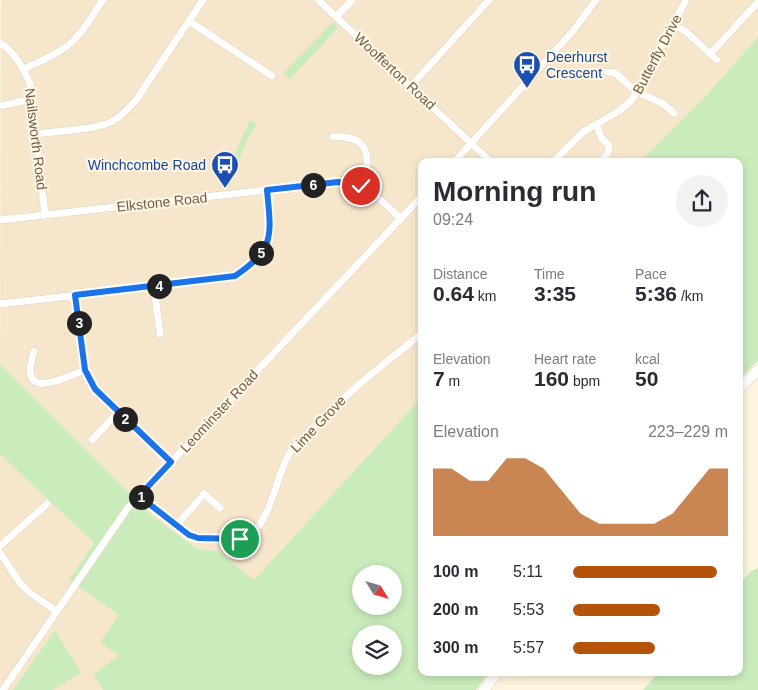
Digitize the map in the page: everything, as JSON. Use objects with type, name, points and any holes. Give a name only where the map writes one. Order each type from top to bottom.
[{"type":"street","points":[[24,69],[62,50],[73,41],[103,0]]},
{"type":"street","points":[[36,134],[98,126],[111,122],[122,114],[136,100],[203,0]]},
{"type":"street","name":"Woofferton Road","points":[[318,0],[487,158]]},
{"type":"street","points":[[337,16],[352,0]]},
{"type":"street","points":[[411,86],[489,0]]},
{"type":"street","points":[[458,158],[573,31],[596,0]]},
{"type":"street","name":"Butterfly Drive","points":[[557,158],[583,132],[619,111],[632,100],[686,0]]},
{"type":"street","points":[[710,54],[758,2]]},
{"type":"street","points":[[189,21],[272,76]]},
{"type":"street","points":[[672,26],[684,30],[717,60]]},
{"type":"street","name":"Nailsworth Road","points":[[0,43],[17,58],[30,84],[45,215]]},
{"type":"street","points":[[608,72],[614,73],[637,92],[662,103],[674,113]]},
{"type":"street","points":[[0,106],[32,99]]},
{"type":"street","points":[[596,124],[602,139],[609,145],[608,153],[604,158]]},
{"type":"street","points":[[333,136],[347,136],[356,139],[363,147],[368,159],[361,186]]},
{"type":"street","name":"Elkstone Road","points":[[0,220],[338,182],[361,186],[376,195],[401,218]]},
{"type":"street","points":[[0,304],[235,276],[252,265],[264,249],[270,232],[267,190]]},
{"type":"street","name":"Leominster Road","points":[[3,690],[127,508],[418,200]]},
{"type":"street","points":[[154,287],[160,334]]},
{"type":"street","points":[[75,295],[85,370],[95,389],[171,462]]},
{"type":"street","name":"Lime Grove","points":[[139,496],[189,535],[198,538],[227,539],[240,539],[248,536],[257,529],[263,519],[289,454],[293,449],[326,412],[418,336]]},
{"type":"street","points":[[34,351],[30,369],[32,377],[37,383],[44,385],[85,370]]},
{"type":"street","points":[[743,385],[758,370]]},
{"type":"street","points":[[92,440],[118,412]]},
{"type":"street","points":[[176,526],[204,494],[220,508]]},
{"type":"street","points":[[0,546],[47,504]]},
{"type":"street","points":[[0,555],[20,583],[29,592],[56,611]]},
{"type":"street","points":[[484,690],[494,676]]},
{"type":"shaded area","points":[[1,0],[758,0],[758,37],[710,91],[644,158],[418,158],[418,401],[254,580],[218,551],[197,549],[150,514],[0,364]]},
{"type":"shaded area","points":[[0,454],[94,543],[119,615],[120,656],[93,674],[103,690],[0,690]]},
{"type":"green space","points":[[333,22],[338,28],[290,79],[283,73]]},
{"type":"green space","points":[[758,37],[758,360],[743,376],[743,158],[644,158],[710,91]]},
{"type":"green space","points":[[250,120],[257,124],[246,142],[229,187],[220,186]]},
{"type":"green space","points":[[0,364],[150,514],[197,549],[218,551],[254,580],[418,401],[418,676],[486,676],[476,690],[103,690],[93,674],[119,656],[100,642],[119,615],[69,580],[94,543],[0,454]]},
{"type":"green space","points":[[758,568],[758,690],[643,690],[656,676],[743,676],[743,580],[751,571]]},
{"type":"green space","points":[[55,630],[81,673],[52,690],[13,690]]},
{"type":"place","name":"Deerhurst Crescent","points":[[527,89]]},
{"type":"place","name":"Winchcombe Road","points":[[225,189]]},
{"type":"route","points":[[240,539],[198,538],[189,535],[139,496],[171,462],[95,389],[85,370],[75,295],[235,276],[252,265],[264,249],[270,232],[267,190],[338,182],[361,186]]}]
